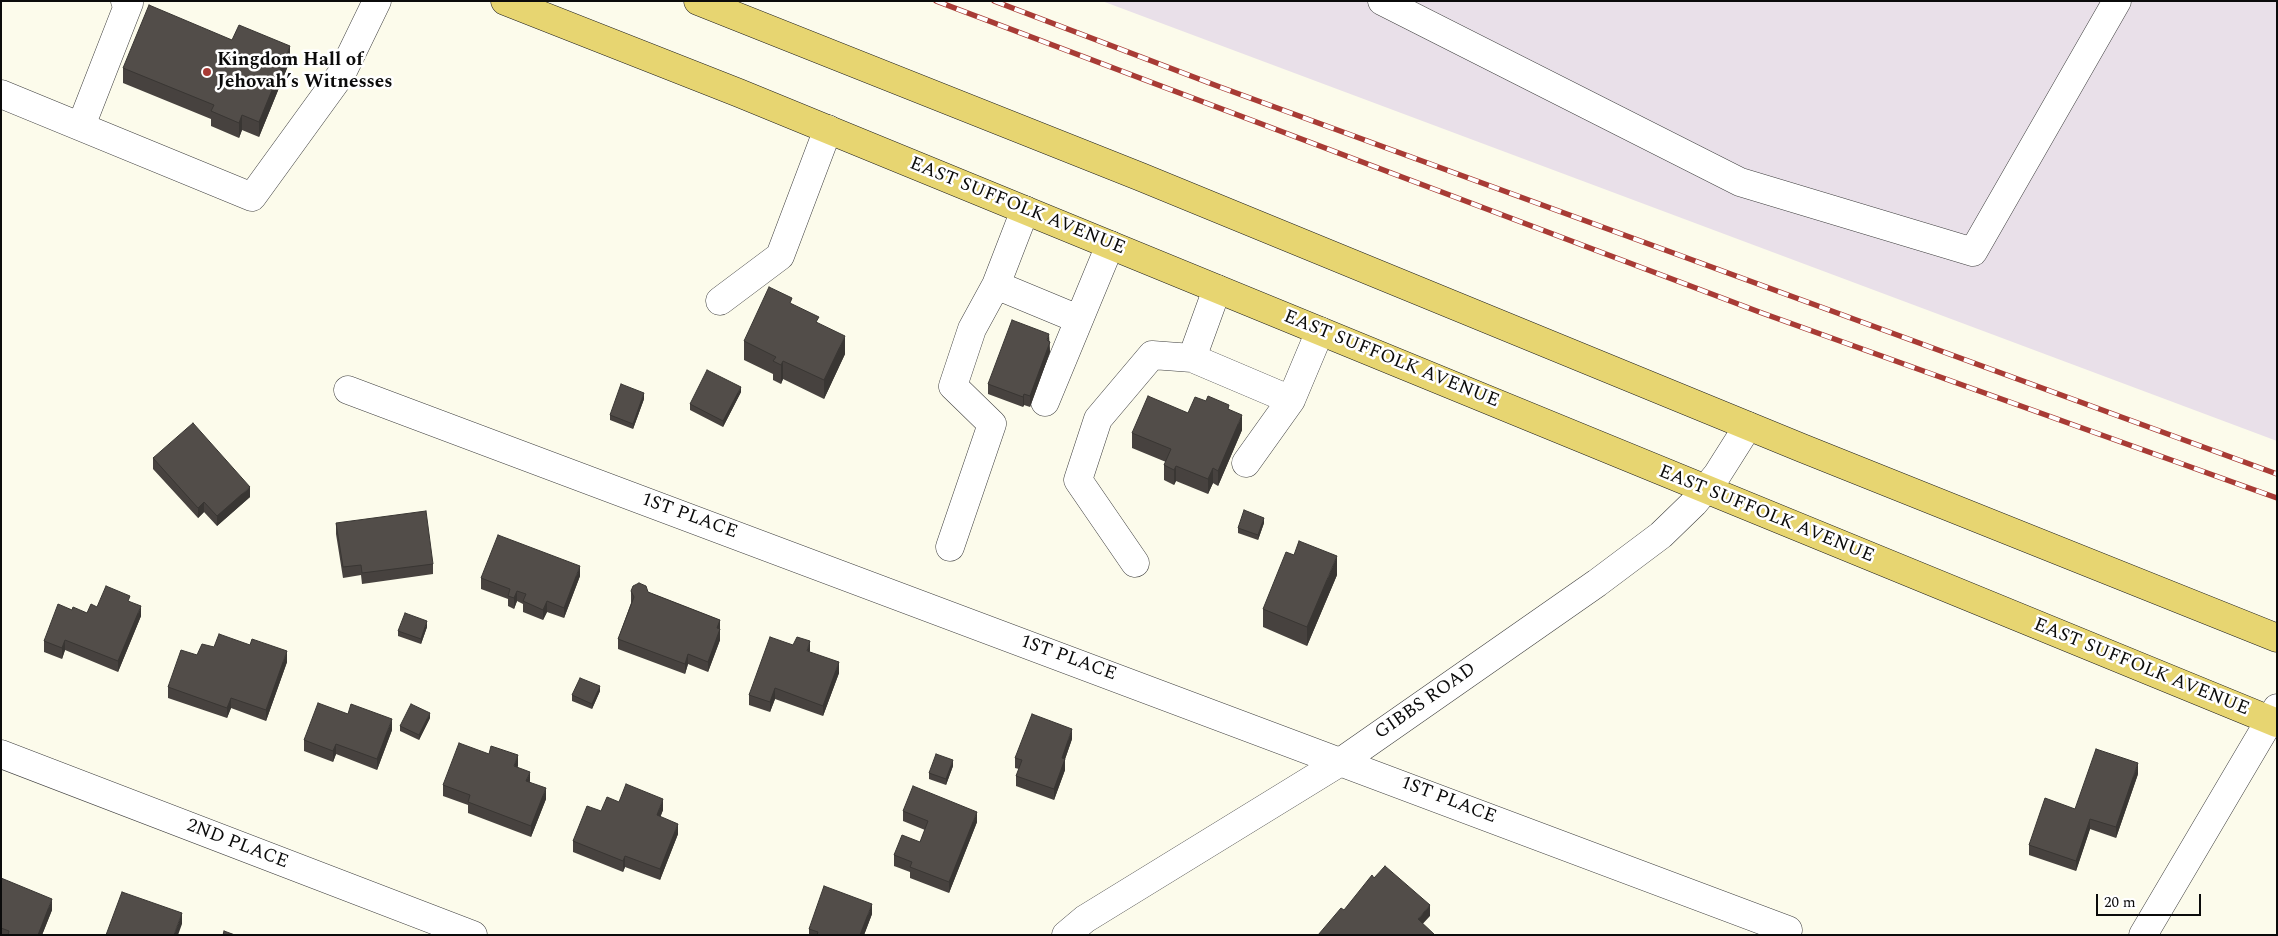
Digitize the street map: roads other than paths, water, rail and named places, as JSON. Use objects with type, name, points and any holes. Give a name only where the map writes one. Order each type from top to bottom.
[{"type":"main road","name":"EAST SUFFOLK AVENUE","points":[[505,1],[1025,210],[1705,490],[2274,717]]},
{"type":"main road","points":[[698,1],[1132,173],[1748,426],[2277,638]]},
{"type":"street","points":[[81,126],[129,3],[125,1]]},
{"type":"street","points":[[1,94],[252,197],[342,73],[377,1]]},
{"type":"street","points":[[1382,1],[1740,182],[1973,252],[2117,1]]},
{"type":"street","points":[[720,301],[780,256],[828,130]]},
{"type":"street","points":[[950,547],[992,424],[953,386],[972,329],[996,286],[1025,210]]},
{"type":"street","points":[[1045,402],[1110,245]]},
{"type":"street","points":[[996,286],[1078,319]]},
{"type":"street","points":[[1192,358],[1217,289]]},
{"type":"street","points":[[1246,463],[1291,400],[1320,331]]},
{"type":"street","points":[[1135,562],[1078,480],[1098,419],[1152,355],[1192,358],[1291,400]]},
{"type":"street","name":"1ST PLACE","points":[[348,390],[1342,761],[1788,930]]},
{"type":"street","name":"GIBBS ROAD","points":[[1066,935],[1085,919],[1342,761],[1612,572],[1661,535],[1705,490],[1734,450],[1748,426]]},
{"type":"street","points":[[2143,935],[2274,717]]},
{"type":"street","name":"2ND PLACE","points":[[1,754],[473,935]]},
{"type":"railway","points":[[936,1],[1762,313],[2277,498]]},
{"type":"railway","points":[[994,1],[1220,87],[2277,474]]},
{"type":"place","name":"Kingdom Hall of Jehovah’s Witnesses","points":[[207,72]]}]
